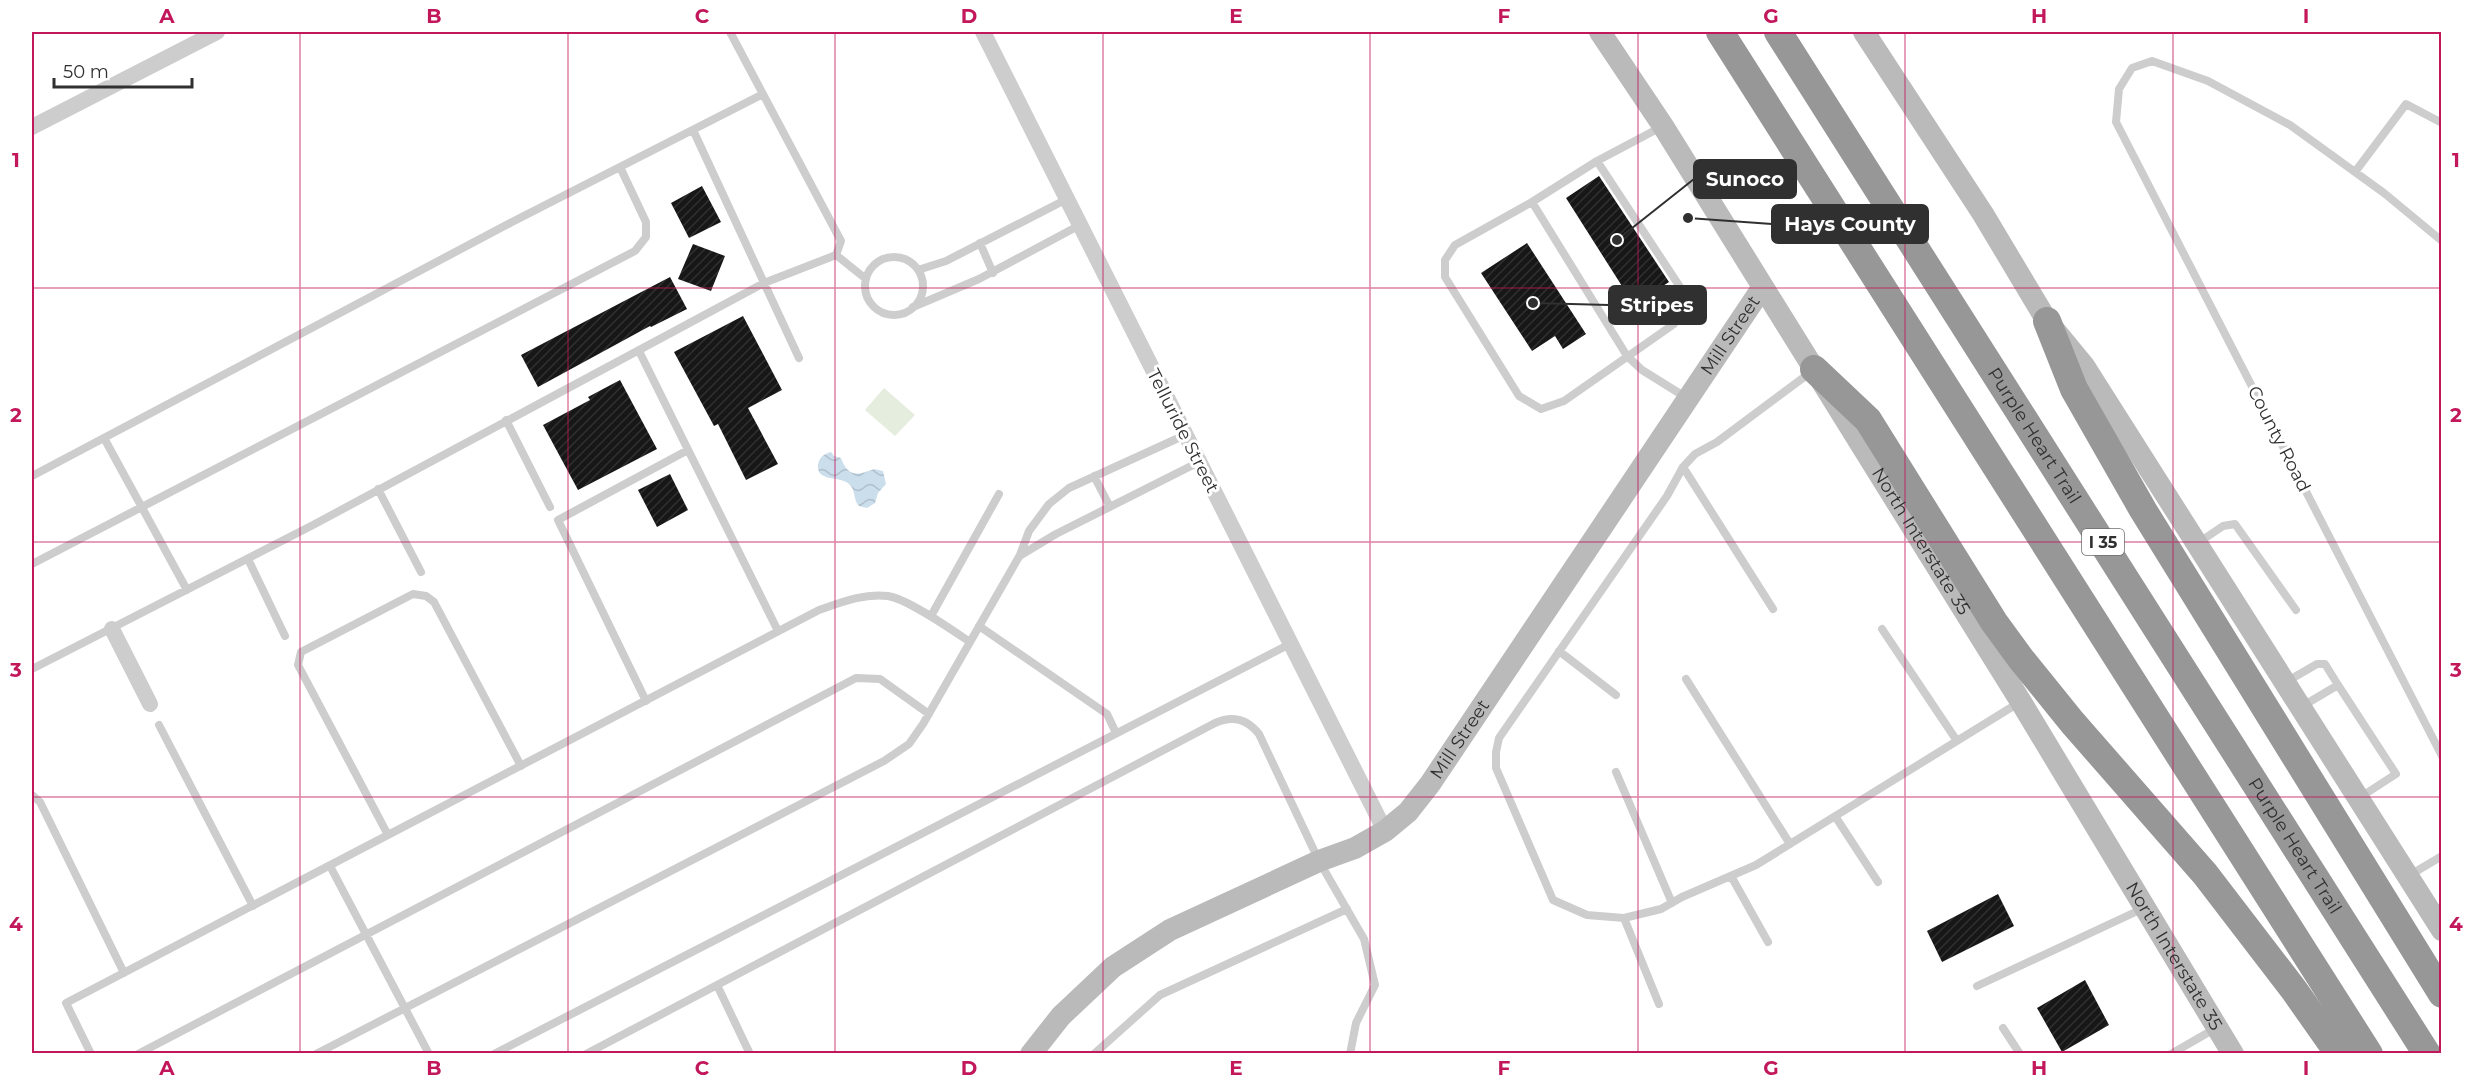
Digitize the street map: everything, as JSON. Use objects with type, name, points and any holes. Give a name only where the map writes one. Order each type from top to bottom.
[{"type":"highway","name":"I 35","points":[[1720,32],[2368,1053]]},
{"type":"highway","name":"Purple Heart Trail","points":[[1778,32],[2427,1053]]},
{"type":"highway","points":[[2047,321],[2074,389],[2143,510],[2442,994]]},
{"type":"highway","points":[[1814,369],[1868,420],[1994,622],[2021,659],[2072,722],[2205,874],[2339,1053]]},
{"type":"main road","name":"North Interstate 35","points":[[1600,32],[1663,126],[2021,702],[2233,1053]]},
{"type":"main road","points":[[1864,32],[1983,214],[2047,321],[2084,366],[2441,927]]},
{"type":"main road","name":"Mill Street","points":[[1031,1053],[1061,1016],[1113,967],[1170,930],[1319,861],[1355,848],[1384,831],[1408,812],[1430,784],[1762,288]]},
{"type":"street","points":[[32,127],[217,32]]},
{"type":"street","name":"Telluride Street","points":[[983,32],[1384,831]]},
{"type":"street","points":[[112,629],[150,704]]},
{"type":"lane","points":[[32,669],[248,559],[764,283],[836,255],[841,241],[730,32]]},
{"type":"lane","name":"County Road","points":[[2355,172],[2280,120],[2208,81],[2152,62],[2132,68],[2119,89],[2116,122],[2442,756]]},
{"type":"lane","points":[[32,476],[763,94]]},
{"type":"lane","points":[[2442,123],[2406,104],[2355,172],[2384,192],[2442,241]]},
{"type":"lane","points":[[1597,161],[1682,290],[1681,308],[1674,324],[1564,401],[1541,409],[1520,396],[1445,277],[1445,260],[1455,245],[1532,202],[1597,161],[1663,126]]},
{"type":"lane","points":[[693,130],[799,358]]},
{"type":"lane","points":[[32,564],[141,505],[635,251],[646,237],[646,222],[620,167]]},
{"type":"lane","points":[[918,270],[946,261],[1067,199]]},
{"type":"lane","points":[[1532,202],[1627,356],[1642,370],[1689,400]]},
{"type":"lane","points":[[913,307],[920,299],[922,289],[918,270],[911,262],[900,257],[889,257],[870,268],[865,290],[868,299],[875,308],[894,315],[905,312],[993,273],[1080,225]]},
{"type":"lane","points":[[980,243],[993,273]]},
{"type":"lane","points":[[836,255],[866,279]]},
{"type":"lane","points":[[639,351],[778,631]]},
{"type":"lane","points":[[1814,369],[1716,442],[1695,454],[1683,467],[1666,496],[1499,738],[1496,768],[1553,900],[1587,915],[1624,918],[1641,916],[1661,909],[1756,865],[2021,702]]},
{"type":"lane","points":[[506,420],[550,507]]},
{"type":"lane","points":[[316,1053],[884,761],[909,744],[929,714],[1020,555],[1029,531],[1049,504],[1069,488],[1185,435]]},
{"type":"lane","points":[[104,438],[187,590]]},
{"type":"lane","points":[[646,701],[558,520],[688,450]]},
{"type":"lane","points":[[1020,555],[1199,462]]},
{"type":"lane","points":[[1683,467],[1773,609]]},
{"type":"lane","points":[[1094,476],[1110,507]]},
{"type":"lane","points":[[378,489],[421,572]]},
{"type":"lane","points":[[931,616],[999,494]]},
{"type":"lane","points":[[2198,544],[2223,526],[2235,524],[2296,610]]},
{"type":"lane","points":[[248,559],[285,636]]},
{"type":"lane","points":[[388,835],[298,664],[301,652],[384,608],[413,594],[426,596],[434,602],[521,766]]},
{"type":"lane","points":[[91,1053],[66,1003],[819,610],[854,598],[890,596],[931,616],[970,642]]},
{"type":"lane","points":[[979,626],[1107,714],[1116,733]]},
{"type":"lane","points":[[1882,629],[1957,741]]},
{"type":"lane","points":[[494,1053],[1290,644]]},
{"type":"lane","points":[[1559,651],[1616,695]]},
{"type":"lane","points":[[2286,682],[2317,664],[2325,664],[2396,774],[2359,799]]},
{"type":"lane","points":[[138,1053],[856,678],[880,679],[929,714]]},
{"type":"lane","points":[[1686,680],[1790,844]]},
{"type":"lane","points":[[2301,707],[2338,685]]},
{"type":"lane","points":[[586,1053],[1224,719],[1236,718],[1246,722],[1259,734],[1319,861],[1364,939],[1375,985],[1356,1023],[1350,1053]]},
{"type":"lane","points":[[159,725],[253,906]]},
{"type":"lane","points":[[1616,772],[1672,903]]},
{"type":"lane","points":[[32,795],[40,802],[124,973]]},
{"type":"lane","points":[[1835,816],[1878,882]]},
{"type":"lane","points":[[2407,876],[2442,856]]},
{"type":"lane","points":[[330,866],[429,1053]]},
{"type":"lane","points":[[1731,876],[1768,942]]},
{"type":"lane","points":[[1977,986],[2144,908]]},
{"type":"lane","points":[[1094,1053],[1160,995],[1347,909]]},
{"type":"lane","points":[[1624,918],[1659,1004]]},
{"type":"lane","points":[[717,985],[750,1053]]},
{"type":"lane","points":[[2003,1028],[2020,1053]]},
{"type":"lane","points":[[2171,1053],[2217,1028]]},
{"type":"green space","points":[[884,388],[915,415],[895,436],[865,410]]},
{"type":"water","points":[[831,452],[834,456],[841,458],[850,472],[863,473],[874,469],[883,471],[886,484],[878,493],[875,503],[867,508],[859,506],[850,485],[841,480],[825,477],[818,471],[819,460]]},
{"type":"building","points":[[1599,176],[1669,282],[1634,305],[1566,198]]},
{"type":"building","points":[[702,186],[721,222],[689,238],[671,203]]},
{"type":"building","points":[[1527,243],[1586,334],[1563,349],[1555,336],[1532,351],[1481,273]]},
{"type":"building","points":[[693,244],[725,256],[711,291],[678,279]]},
{"type":"building","points":[[670,277],[687,309],[650,326],[538,387],[521,355]]},
{"type":"building","points":[[743,316],[782,390],[748,408],[778,464],[746,480],[718,424],[714,426],[674,352]]},
{"type":"building","points":[[620,380],[657,449],[578,490],[543,425],[590,400],[588,397]]},
{"type":"building","points":[[670,474],[688,510],[657,527],[638,490]]},
{"type":"building","points":[[1998,894],[2014,926],[1942,962],[1927,931]]},
{"type":"building","points":[[2085,980],[2109,1025],[2062,1052],[2037,1008]]},
{"type":"place","name":"Hays County","points":[[1688,218]]},
{"type":"place","name":"Sunoco","points":[[1617,240]]},
{"type":"place","name":"Stripes","points":[[1533,303]]}]
